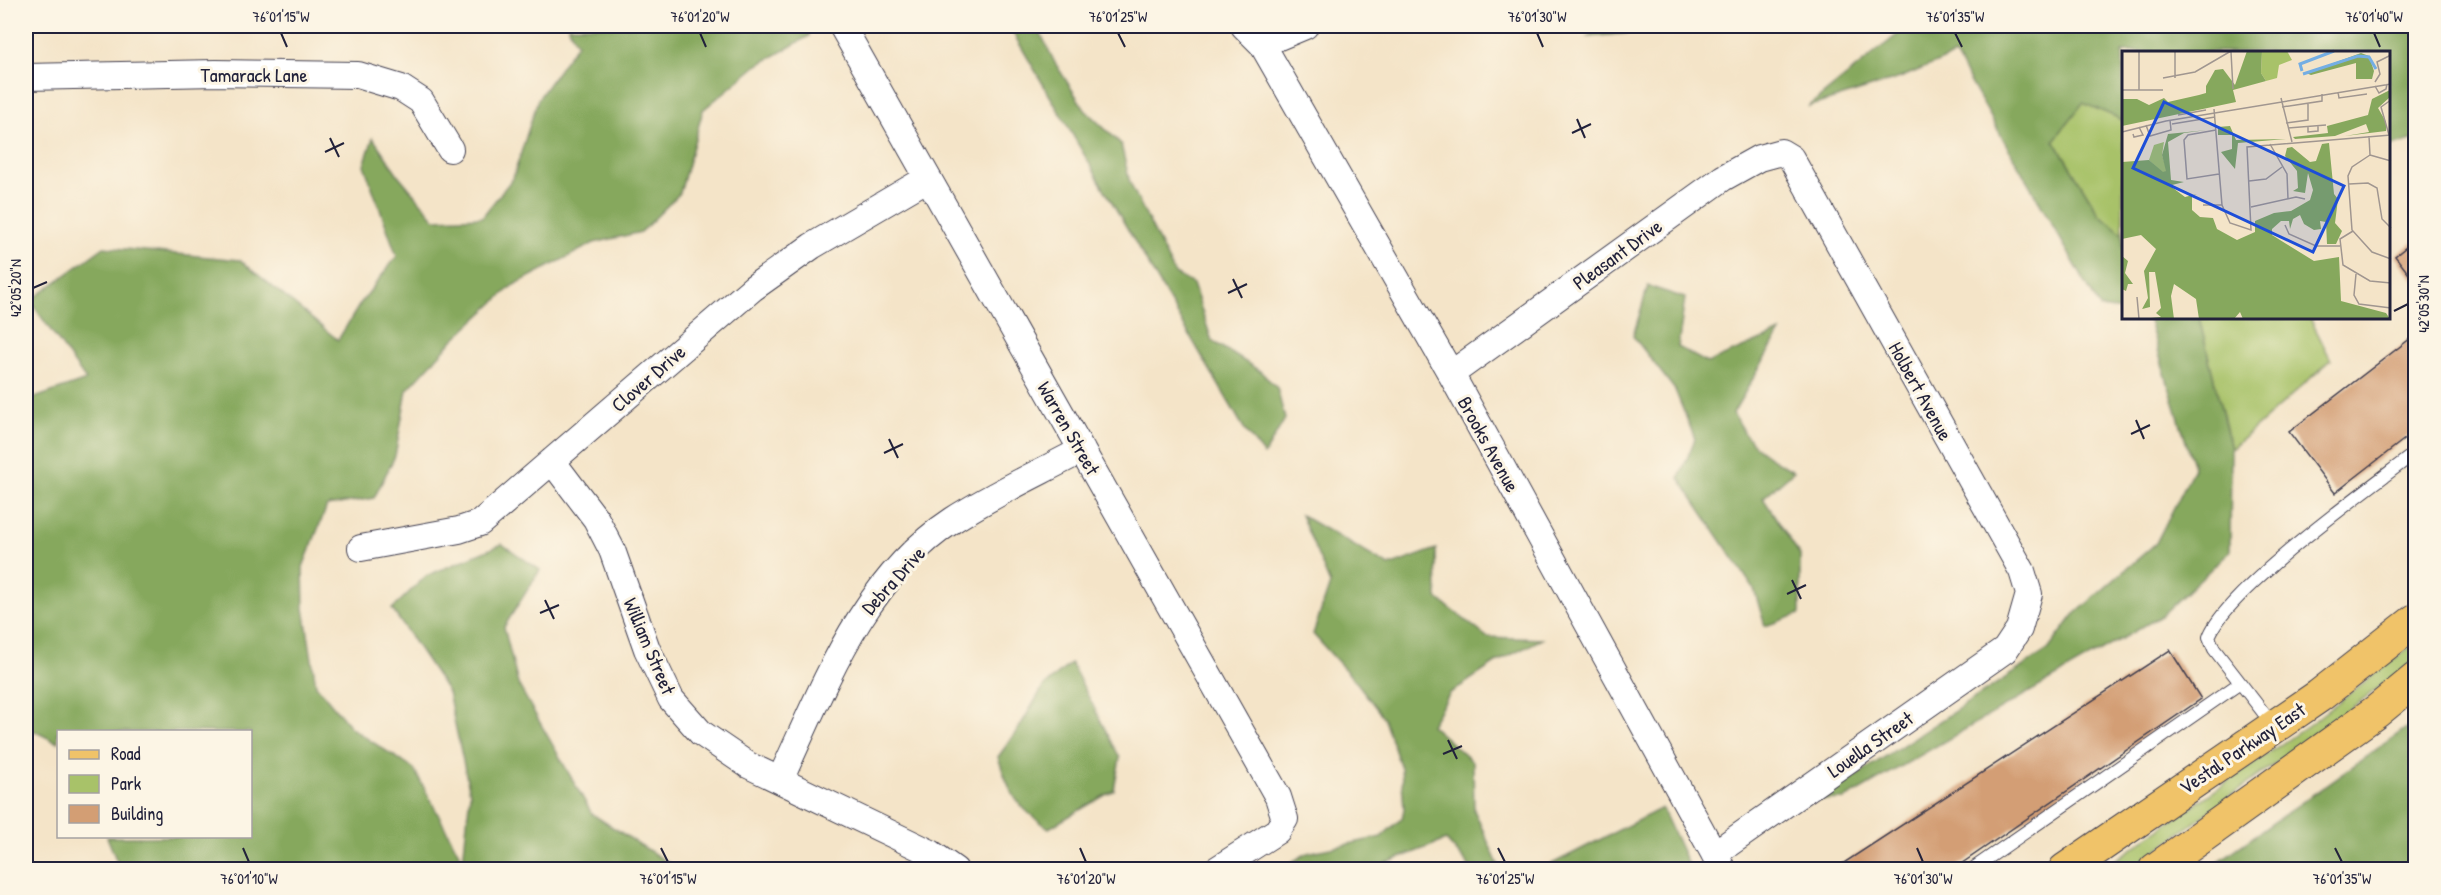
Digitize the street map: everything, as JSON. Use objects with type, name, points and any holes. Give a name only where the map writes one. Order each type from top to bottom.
[{"type":"main road","name":"Vestal Parkway East","points":[[2065,870],[2319,696],[2415,620]]},
{"type":"main road","points":[[2155,870],[2377,711],[2415,679]]},
{"type":"street","name":"Warren Street","points":[[842,26],[1278,797],[1285,819],[1277,831],[1216,870]]},
{"type":"street","name":"Brooks Avenue","points":[[1244,26],[1262,44],[1451,374],[1719,862]]},
{"type":"street","points":[[1262,44],[1305,26]]},
{"type":"street","name":"Tamarack Lane","points":[[26,77],[228,73],[358,75],[401,88],[421,101],[450,149]]},
{"type":"street","name":"Pleasant Drive","points":[[1451,374],[1723,178],[1759,158],[1781,152],[1791,158]]},
{"type":"street","name":"Holbert Avenue","points":[[1791,158],[2022,571],[2029,594],[2019,629]]},
{"type":"street","name":"Clover Drive","points":[[361,548],[459,530],[480,523],[753,288],[812,246],[928,178]]},
{"type":"street","name":"Debra Drive","points":[[780,780],[862,612],[903,562],[952,521],[1082,450]]},
{"type":"street","name":"William Street","points":[[552,461],[596,519],[612,550],[647,649],[671,699],[701,733],[748,765],[931,853],[955,870]]},
{"type":"street","name":"Louella Street","points":[[1719,862],[2005,650],[2019,629]]},
{"type":"lane","points":[[2274,726],[2214,650],[2209,637],[2213,624],[2292,550],[2415,452]]},
{"type":"lane","points":[[1971,870],[2240,683]]},
{"type":"green space","points":[[568,26],[810,26],[809,36],[756,66],[703,110],[680,193],[641,232],[594,243],[512,286],[453,340],[407,390],[395,456],[374,498],[327,506],[303,567],[304,608],[316,685],[351,728],[414,769],[463,861],[470,793],[448,692],[392,609],[426,576],[502,544],[540,570],[504,627],[518,684],[592,814],[678,869],[120,869],[107,838],[252,838],[252,730],[57,730],[57,742],[26,727],[26,401],[86,380],[30,301],[104,247],[240,260],[338,340],[360,304],[397,256],[364,165],[373,138],[399,176],[435,219],[482,217],[513,178],[538,99],[577,44]]},
{"type":"green space","points":[[1009,26],[1037,26],[1055,63],[1085,110],[1121,144],[1130,183],[1175,274],[1193,284],[1212,341],[1260,371],[1277,388],[1285,419],[1264,455],[1245,430]]},
{"type":"green space","points":[[1603,26],[1649,26],[1648,31],[1588,37]]},
{"type":"green space","points":[[1908,26],[2415,26],[2415,139],[2390,147],[2390,51],[2122,51],[2122,120],[2083,103],[2054,140],[2099,214],[2122,233],[2122,311],[2100,308],[1955,55],[1900,78],[1808,107]]},
{"type":"green space","points":[[2083,102],[2122,120],[2122,233],[2099,214],[2054,140]]},
{"type":"green space","points":[[1648,286],[1685,298],[1678,347],[1707,363],[1780,332],[1733,413],[1744,433],[1757,448],[1794,471],[1763,498],[1800,555],[1800,614],[1765,626],[1754,589],[1679,478],[1695,439],[1675,390],[1633,336]]},
{"type":"green space","points":[[2149,320],[2199,320],[2231,449],[2230,551],[2161,616],[1845,799],[1819,800],[2048,650],[2074,615],[2156,543],[2194,468]]},
{"type":"green space","points":[[2199,320],[2311,320],[2331,360],[2231,449]]},
{"type":"green space","points":[[1301,515],[1389,566],[1436,549],[1437,598],[1487,637],[1542,639],[1497,662],[1450,693],[1431,725],[1473,762],[1474,810],[1500,869],[1472,869],[1446,840],[1371,869],[1280,869],[1307,853],[1381,837],[1402,818],[1404,809],[1401,768],[1383,717],[1358,684],[1313,634],[1330,584]]},
{"type":"green space","points":[[2415,643],[2415,661],[2131,869],[2101,870],[2306,727]]},
{"type":"green space","points":[[1071,663],[1120,758],[1114,790],[1049,828],[1028,813],[1015,798],[998,757],[1019,728],[1043,687]]},
{"type":"green space","points":[[2415,722],[2415,869],[2208,869]]},
{"type":"green space","points":[[1662,808],[1690,869],[1542,869]]},
{"type":"building","points":[[2415,240],[2415,282],[2395,256]]},
{"type":"building","points":[[2415,335],[2415,431],[2335,493],[2289,432]]},
{"type":"building","points":[[2170,650],[2201,699],[1952,870],[1833,870]]}]
